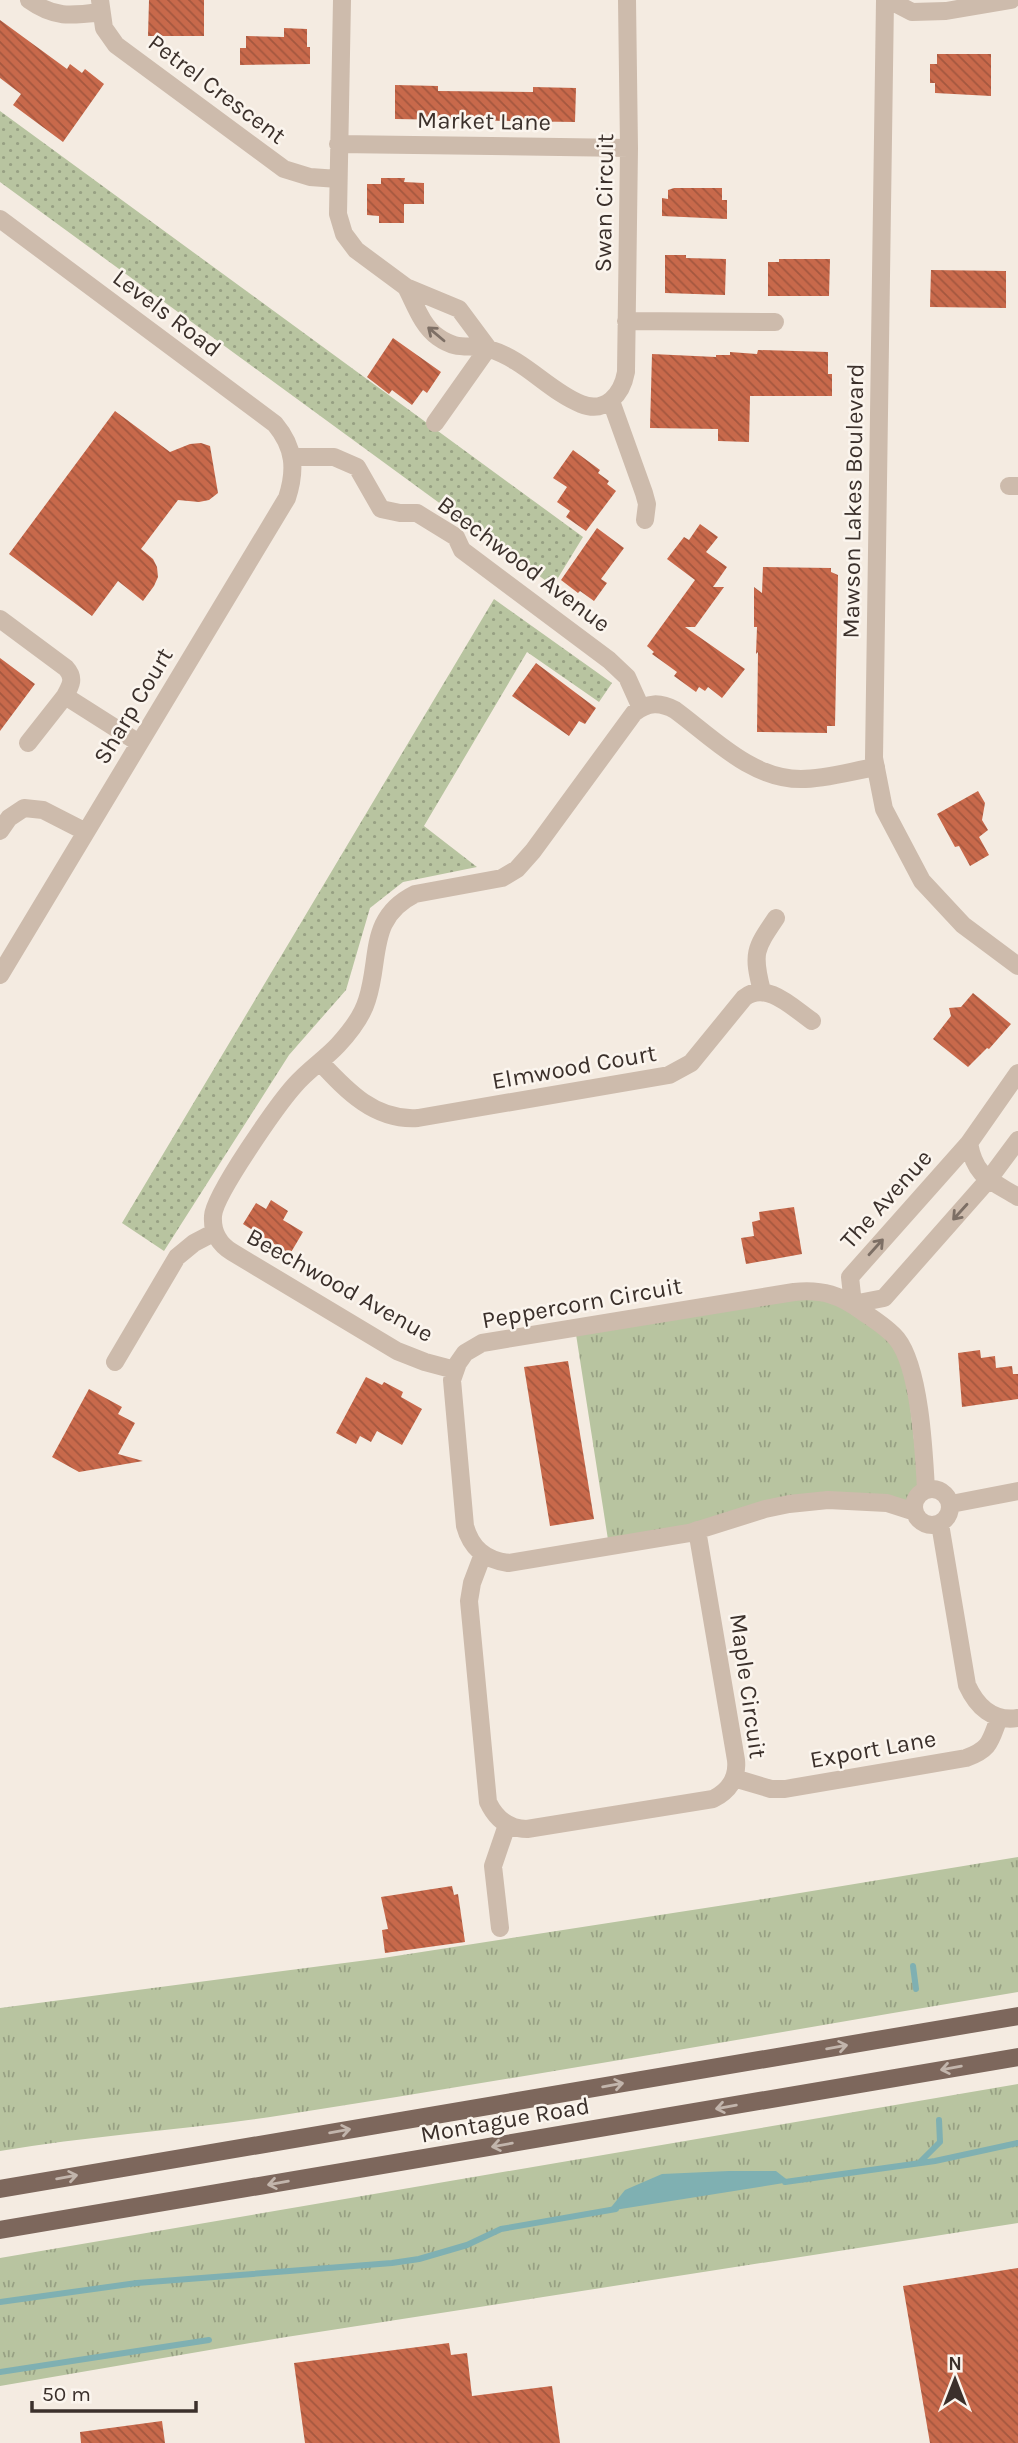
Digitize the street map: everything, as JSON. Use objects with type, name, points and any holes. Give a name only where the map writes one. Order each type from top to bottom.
[{"type":"main road","name":"Montague Road","points":[[0,2189],[1018,2016]]},
{"type":"main road","name":"Montague Road","points":[[0,2230],[1018,2057]]},
{"type":"street","points":[[29,0],[53,14],[76,15],[100,6]]},
{"type":"street","points":[[342,0],[338,214],[344,234],[356,250],[406,287],[459,309],[488,348]]},
{"type":"street","name":"Swan Circuit","points":[[611,401],[623,386],[626,372],[629,148],[627,0]]},
{"type":"street","points":[[887,0],[912,12],[946,11],[1011,0]]},
{"type":"street","name":"Mawson Lakes Boulevard","points":[[887,0],[874,758],[884,809],[922,881],[963,925],[1013,960]]},
{"type":"street","name":"Petrel Crescent","points":[[100,6],[104,28],[116,45],[284,169],[310,177],[338,179]]},
{"type":"street","name":"Market Lane","points":[[338,144],[629,148]]},
{"type":"street","name":"Levels Road","points":[[0,219],[275,424],[289,444],[293,457]]},
{"type":"street","points":[[406,287],[423,320],[438,337],[454,346],[488,348],[523,365],[583,405],[592,406],[611,401],[642,484],[647,504],[645,520]]},
{"type":"street","points":[[626,321],[775,322]]},
{"type":"street","points":[[435,423],[488,348]]},
{"type":"street","name":"Beechwood Avenue","points":[[293,457],[334,457],[357,467],[370,494],[381,509],[417,513],[456,537],[462,550],[616,666],[627,677],[641,708],[533,850],[512,873],[502,878],[423,891],[403,900],[391,910],[381,926],[368,999],[359,1018],[338,1045],[294,1085],[246,1153],[216,1205],[213,1219],[215,1233],[224,1247],[397,1351],[454,1370]]},
{"type":"street","name":"Sharp Court","points":[[0,975],[286,498],[293,481],[293,457]]},
{"type":"street","points":[[0,619],[66,667],[71,674],[72,681],[65,696],[28,743]]},
{"type":"street","points":[[65,696],[139,743]]},
{"type":"street","points":[[641,708],[657,704],[675,710],[747,764],[774,776],[806,779],[876,767]]},
{"type":"street","points":[[0,831],[9,818],[24,808],[43,810],[86,832]]},
{"type":"street","points":[[776,918],[756,953],[756,967],[762,990],[812,1021]]},
{"type":"street","name":"Elmwood Court","points":[[320,1062],[347,1092],[383,1115],[400,1119],[418,1118],[669,1075],[691,1063],[744,998],[751,992],[762,990]]},
{"type":"street","name":"The Avenue","points":[[853,1304],[850,1277],[969,1143],[1018,1073]]},
{"type":"street","points":[[853,1304],[884,1298],[989,1179],[1018,1140]]},
{"type":"street","points":[[969,1143],[978,1171],[1018,1197]]},
{"type":"street","points":[[115,1362],[177,1257],[194,1243],[215,1233]]},
{"type":"street","name":"Peppercorn Circuit","points":[[454,1370],[465,1353],[482,1343],[811,1290],[830,1293],[853,1304],[892,1334],[909,1360],[924,1452],[926,1490]]},
{"type":"street","points":[[454,1370],[452,1393],[465,1526],[471,1542],[483,1554],[498,1561],[508,1563],[697,1530],[765,1508],[810,1501],[887,1503],[915,1512]]},
{"type":"street","points":[[926,1490],[939,1490],[951,1504],[948,1516],[940,1524],[925,1524],[918,1519],[915,1512],[916,1499],[926,1490]]},
{"type":"street","points":[[951,1504],[1018,1491]]},
{"type":"street","points":[[940,1524],[967,1685],[974,1701],[985,1711],[999,1718],[1018,1718]]},
{"type":"street","name":"Maple Circuit","points":[[507,1825],[527,1829],[712,1799],[727,1790],[734,1779],[736,1760],[697,1530]]},
{"type":"street","points":[[483,1554],[469,1593],[488,1802],[497,1818],[507,1825],[493,1866],[500,1928]]},
{"type":"street","name":"Export Lane","points":[[734,1779],[771,1789],[785,1789],[966,1758],[988,1746],[999,1718]]},
{"type":"green space","points":[[0,111],[583,537],[553,586],[0,182]]},
{"type":"green space","points":[[494,599],[612,683],[599,702],[527,652],[424,826],[477,867],[403,882],[370,908],[346,990],[289,1055],[164,1251],[122,1223]]},
{"type":"green space","points":[[830,1293],[904,1351],[920,1493],[914,1505],[848,1501],[609,1546],[575,1328]]},
{"type":"green space","points":[[1018,1857],[1018,1992],[283,2115],[0,2151],[0,2008],[383,1958]]},
{"type":"green space","points":[[1018,2084],[1018,2223],[280,2338],[0,2386],[0,2258]]},
{"type":"water","points":[[776,2171],[790,2182],[608,2211],[625,2190],[662,2174]]},
{"type":"building","points":[[149,0],[204,0],[204,36],[148,36]]},
{"type":"building","points":[[0,20],[67,69],[70,64],[82,73],[85,69],[104,84],[63,142],[13,105],[21,94],[0,78]]},
{"type":"building","points":[[284,28],[307,29],[310,64],[240,65],[240,48],[246,48],[246,36],[284,37]]},
{"type":"building","points":[[937,54],[991,54],[991,96],[935,93],[935,83],[930,83],[930,64],[937,64]]},
{"type":"building","points":[[395,85],[438,86],[438,91],[533,92],[533,87],[576,88],[575,122],[395,119]]},
{"type":"building","points":[[381,178],[405,178],[404,182],[424,183],[424,204],[404,204],[404,223],[379,223],[379,216],[367,215],[367,184],[381,184]]},
{"type":"building","points":[[722,188],[722,200],[727,200],[727,219],[662,216],[662,198],[668,199],[668,190]]},
{"type":"building","points":[[665,255],[726,259],[725,295],[665,293]]},
{"type":"building","points":[[779,259],[830,259],[829,296],[768,296],[768,262],[779,262]]},
{"type":"building","points":[[931,270],[1006,271],[1006,308],[930,307]]},
{"type":"building","points":[[393,338],[441,372],[427,393],[423,390],[412,405],[392,390],[389,394],[367,377]]},
{"type":"building","points":[[758,350],[828,352],[832,396],[750,396],[749,442],[718,441],[718,429],[650,428],[652,354],[716,357],[730,355],[730,352],[757,354]]},
{"type":"building","points":[[115,411],[170,452],[190,444],[210,446],[218,493],[209,500],[199,502],[178,500],[141,549],[153,559],[158,577],[143,601],[118,581],[92,616],[9,554]]},
{"type":"building","points":[[573,450],[600,470],[598,473],[609,481],[607,484],[616,491],[586,531],[566,517],[570,511],[557,502],[567,487],[553,478]]},
{"type":"building","points":[[700,524],[718,537],[706,552],[727,567],[713,587],[724,587],[695,627],[685,627],[745,669],[722,698],[708,687],[705,691],[699,687],[696,692],[674,676],[677,672],[652,654],[654,652],[647,646],[695,580],[667,559],[684,537],[689,540]]},
{"type":"building","points":[[597,528],[624,548],[601,579],[607,583],[594,601],[561,580]]},
{"type":"building","points":[[763,567],[831,568],[831,572],[838,575],[835,726],[827,726],[827,733],[757,732],[758,652],[756,654],[754,587],[762,593]]},
{"type":"building","points":[[0,658],[35,684],[0,731]]},
{"type":"building","points":[[536,663],[596,708],[585,724],[579,721],[569,736],[512,696]]},
{"type":"building","points":[[978,791],[985,803],[982,820],[988,830],[979,837],[989,855],[970,866],[959,846],[955,847],[937,814]]},
{"type":"building","points":[[973,993],[1011,1024],[989,1049],[968,1067],[933,1039],[951,1016],[949,1008],[961,1007]]},
{"type":"building","points":[[271,1200],[288,1211],[283,1220],[303,1232],[290,1254],[243,1224],[256,1203],[266,1209]]},
{"type":"building","points":[[794,1207],[802,1254],[746,1264],[741,1238],[754,1236],[752,1222],[760,1220],[759,1212]]},
{"type":"building","points":[[980,1350],[981,1358],[995,1356],[996,1368],[1012,1366],[1013,1374],[1018,1374],[1018,1399],[962,1407],[958,1353]]},
{"type":"building","points":[[568,1361],[594,1519],[550,1526],[524,1367]]},
{"type":"building","points":[[366,1377],[382,1385],[384,1382],[403,1392],[401,1397],[422,1409],[402,1445],[377,1431],[371,1442],[360,1436],[356,1444],[336,1433]]},
{"type":"building","points":[[89,1389],[122,1407],[118,1414],[135,1423],[118,1454],[143,1461],[79,1472],[52,1457]]},
{"type":"building","points":[[452,1886],[454,1895],[458,1894],[465,1942],[385,1953],[382,1930],[388,1929],[381,1897]]},
{"type":"building","points":[[1018,2268],[1018,2443],[930,2443],[903,2286]]},
{"type":"building","points":[[449,2343],[451,2355],[467,2353],[472,2396],[552,2386],[560,2443],[305,2443],[294,2363]]},
{"type":"building","points":[[162,2421],[165,2443],[81,2443],[80,2432]]},
{"type":"waterway","points":[[913,1966],[916,1989]]},
{"type":"waterway","points":[[920,2162],[940,2142],[939,2120]]},
{"type":"waterway","points":[[785,2182],[935,2161],[1018,2143]]},
{"type":"waterway","points":[[0,2302],[137,2283],[419,2259],[467,2245],[501,2229],[616,2209]]},
{"type":"waterway","points":[[0,2372],[209,2340]]}]
